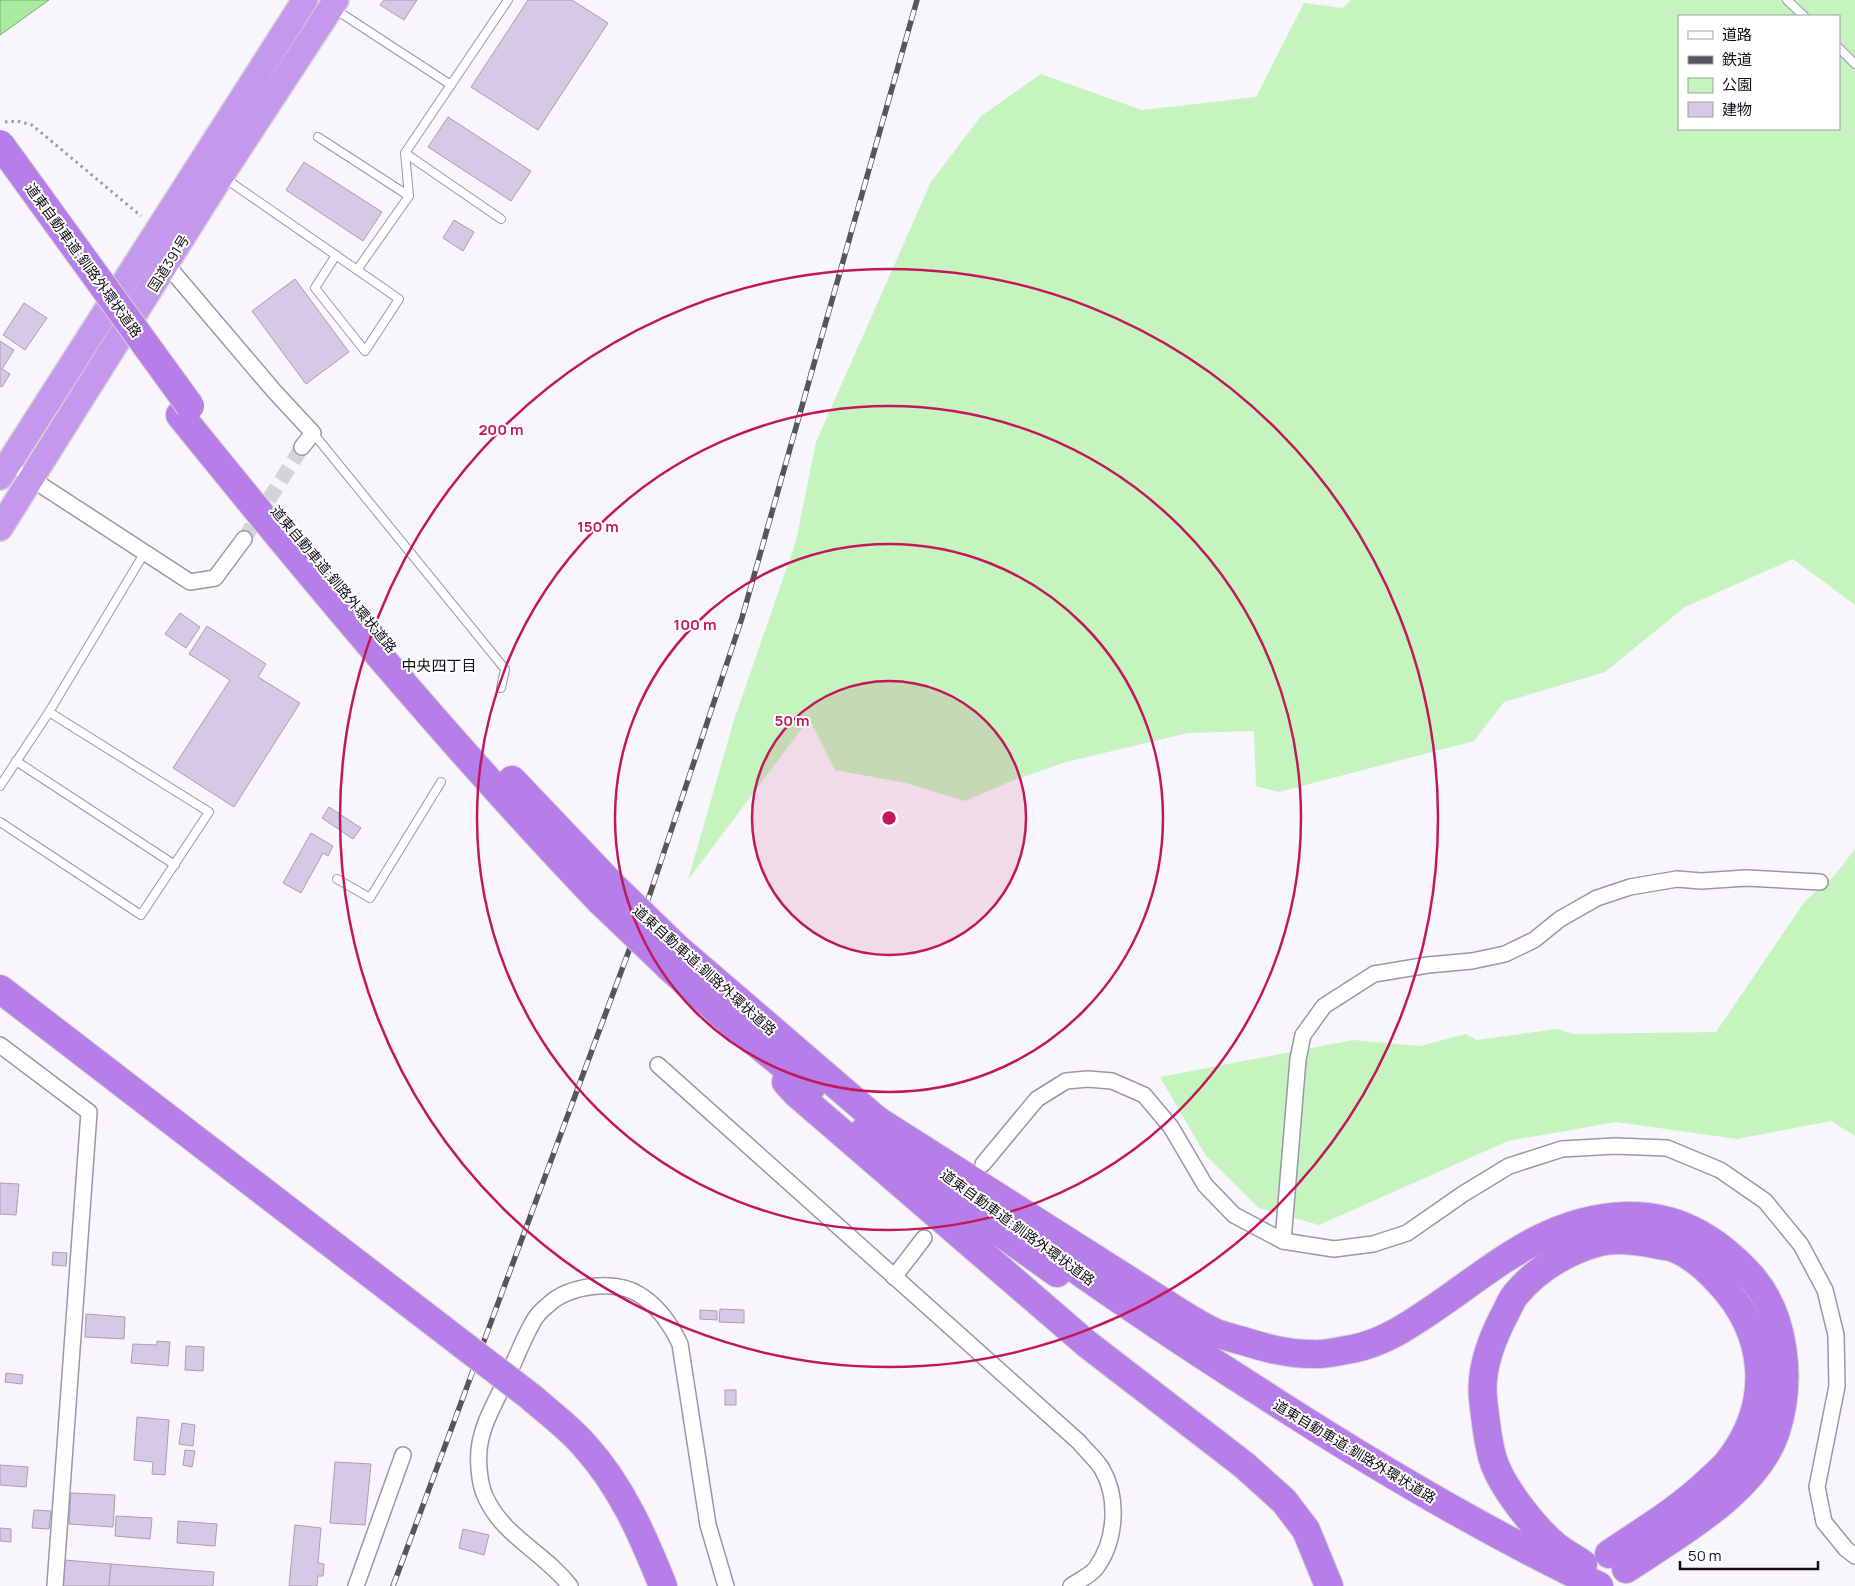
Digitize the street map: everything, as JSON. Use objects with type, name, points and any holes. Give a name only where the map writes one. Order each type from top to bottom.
[{"type":"highway","name":"国道391号","points":[[0,528],[167,265],[211,169],[305,0]]},
{"type":"highway","name":"国道391号","points":[[4,470],[211,169],[334,4]]},
{"type":"highway","name":"道東自動車道;釧路外環状道路","points":[[0,144],[185,410]]},
{"type":"highway","name":"道東自動車道;釧路外環状道路","points":[[0,168],[185,410],[279,538],[524,821],[606,892],[672,956],[728,1021],[860,1128],[966,1208],[1194,1368],[1311,1446],[1419,1511],[1557,1586]]},
{"type":"highway","name":"道東自動車道;釧路外環状道路","points":[[672,956],[869,1114],[1008,1221],[1079,1272],[1203,1356],[1429,1497],[1593,1584]]},
{"type":"highway","points":[[0,989],[464,1354]]},
{"type":"highway","points":[[0,1002],[584,1445],[608,1473],[645,1541],[663,1586]]},
{"type":"highway","points":[[728,1021],[805,1101],[1087,1344],[1244,1465],[1284,1501],[1306,1530],[1329,1586]]},
{"type":"highway","points":[[869,1114],[1179,1312],[1216,1333],[1280,1352],[1315,1355],[1356,1348],[1398,1333],[1523,1247],[1564,1227],[1601,1217],[1641,1215],[1673,1221],[1704,1235],[1729,1253],[1751,1276],[1767,1300],[1777,1328],[1783,1356],[1785,1386],[1782,1414],[1771,1446],[1748,1479],[1699,1521],[1617,1570]]},
{"type":"highway","points":[[1640,1241],[1675,1249],[1703,1265],[1727,1290],[1742,1312],[1753,1334],[1759,1358],[1760,1383],[1756,1408],[1746,1434],[1729,1462],[1617,1570],[1557,1547],[1529,1518],[1506,1486],[1492,1458],[1482,1388],[1488,1352],[1500,1323],[1515,1294],[1539,1271],[1570,1252],[1602,1242],[1640,1241]]},
{"type":"highway","points":[[527,1402],[596,1481],[633,1544],[650,1586]]},
{"type":"street","points":[[167,265],[274,391],[313,433],[302,447]]},
{"type":"street","points":[[4,470],[30,478],[190,582],[215,578],[244,539]]},
{"type":"street","points":[[1283,1241],[1298,1059],[1303,1035],[1324,1006],[1374,974],[1428,965],[1472,961],[1505,954],[1534,940],[1560,919],[1597,898],[1630,887],[1677,879],[1701,881],[1746,878],[1820,882]]},
{"type":"street","points":[[0,1045],[89,1112],[54,1586]]},
{"type":"street","points":[[658,1065],[1079,1442],[1101,1468],[1111,1489],[1113,1515],[1108,1544],[1096,1570],[1071,1586]]},
{"type":"street","points":[[984,1164],[1036,1099],[1066,1081],[1088,1078],[1112,1081],[1144,1095],[1171,1127],[1205,1185],[1234,1215],[1283,1241],[1334,1249],[1373,1244],[1407,1233],[1463,1194],[1510,1166],[1562,1149],[1615,1146],[1667,1148],[1720,1170],[1765,1201],[1801,1245],[1824,1290],[1836,1335],[1837,1386],[1817,1487],[1824,1522],[1846,1549],[1855,1556]]},
{"type":"street","points":[[894,1277],[924,1238]]},
{"type":"street","points":[[570,1586],[497,1518],[484,1494],[480,1472],[480,1444],[490,1416],[533,1320],[549,1303],[564,1293],[583,1288],[612,1286],[639,1294],[651,1303],[671,1326],[680,1344],[708,1525],[726,1586]]},
{"type":"street","points":[[356,1586],[403,1455]]},
{"type":"lane","points":[[357,270],[409,196],[405,154],[508,0]]},
{"type":"lane","points":[[1787,0],[1803,15]]},
{"type":"lane","points":[[334,4],[451,85]]},
{"type":"lane","points":[[1840,49],[1855,64]]},
{"type":"lane","points":[[318,137],[409,196]]},
{"type":"lane","points":[[405,154],[501,219]]},
{"type":"lane","points":[[211,169],[336,255],[399,299],[365,351],[315,288],[336,255]]},
{"type":"lane","points":[[313,433],[505,669],[501,688]]},
{"type":"lane","points":[[0,786],[49,712],[144,552]]},
{"type":"lane","points":[[0,822],[142,915],[209,812],[49,712]]},
{"type":"lane","points":[[16,761],[174,865]]},
{"type":"lane","points":[[337,879],[370,898],[441,782]]},
{"type":"path","points":[[0,123],[17,121],[32,125],[141,216]]},
{"type":"green space","points":[[1351,0],[1855,0],[1855,605],[1793,559],[1685,607],[1605,672],[1504,702],[1474,741],[1279,792],[1256,786],[1254,731],[1188,733],[1066,762],[1009,782],[965,801],[906,783],[835,770],[809,719],[688,880],[734,720],[796,541],[816,442],[931,182],[981,116],[1041,74],[1142,110],[1256,97],[1304,3],[1343,8]]},
{"type":"green space","points":[[1855,849],[1855,1136],[1831,1121],[1737,1139],[1616,1122],[1508,1141],[1319,1225],[1259,1208],[1206,1156],[1160,1077],[1353,1040],[1420,1046],[1466,1034],[1477,1040],[1558,1029],[1573,1034],[1716,1032],[1805,901],[1834,876]]},
{"type":"shaded area","points":[[0,0],[49,0],[0,35]]},
{"type":"building","points":[[384,0],[417,0],[404,20],[380,5]]},
{"type":"building","points":[[528,0],[572,0],[608,23],[538,130],[471,87]]},
{"type":"building","points":[[448,117],[531,171],[511,201],[428,147]]},
{"type":"building","points":[[304,162],[382,212],[363,241],[286,190]]},
{"type":"building","points":[[454,220],[474,232],[463,251],[443,238]]},
{"type":"building","points":[[295,279],[349,352],[306,384],[252,311]]},
{"type":"building","points":[[24,303],[47,318],[25,350],[3,335]]},
{"type":"building","points":[[0,341],[14,350],[2,369],[10,374],[2,387],[0,386]]},
{"type":"building","points":[[180,613],[200,627],[186,648],[165,634]]},
{"type":"building","points":[[207,626],[266,664],[258,677],[300,703],[234,807],[173,768],[230,680],[189,654]]},
{"type":"building","points":[[329,807],[361,828],[353,839],[322,818]]},
{"type":"building","points":[[311,833],[333,846],[328,856],[323,853],[301,893],[283,883]]},
{"type":"building","points":[[0,1183],[19,1184],[16,1215],[0,1214]]},
{"type":"building","points":[[53,1252],[67,1253],[66,1266],[52,1265]]},
{"type":"building","points":[[720,1309],[744,1310],[744,1323],[719,1322]]},
{"type":"building","points":[[700,1310],[717,1311],[717,1320],[700,1319]]},
{"type":"building","points":[[86,1314],[125,1317],[124,1339],[85,1337]]},
{"type":"building","points":[[157,1341],[170,1342],[168,1366],[131,1363],[133,1344],[157,1345]]},
{"type":"building","points":[[186,1346],[204,1347],[203,1371],[185,1370]]},
{"type":"building","points":[[6,1373],[23,1375],[22,1384],[5,1382]]},
{"type":"building","points":[[725,1390],[736,1390],[736,1405],[725,1405]]},
{"type":"building","points":[[137,1417],[169,1420],[165,1475],[152,1474],[153,1462],[134,1460]]},
{"type":"building","points":[[182,1423],[195,1425],[193,1446],[179,1444]]},
{"type":"building","points":[[185,1450],[195,1451],[192,1467],[183,1465]]},
{"type":"building","points":[[335,1462],[371,1464],[365,1525],[330,1523]]},
{"type":"building","points":[[0,1465],[28,1467],[26,1487],[0,1485]]},
{"type":"building","points":[[71,1493],[115,1495],[113,1527],[69,1524]]},
{"type":"building","points":[[34,1510],[51,1511],[49,1529],[32,1528]]},
{"type":"building","points":[[116,1516],[152,1518],[150,1539],[115,1536]]},
{"type":"building","points":[[178,1521],[217,1524],[215,1546],[177,1543]]},
{"type":"building","points":[[295,1525],[321,1528],[318,1563],[324,1564],[323,1576],[318,1576],[317,1586],[289,1586]]},
{"type":"building","points":[[0,1528],[11,1529],[11,1542],[0,1541]]},
{"type":"building","points":[[463,1529],[489,1535],[484,1555],[459,1548]]},
{"type":"building","points":[[65,1560],[111,1564],[109,1586],[63,1586]]},
{"type":"building","points":[[111,1564],[214,1572],[213,1586],[109,1586]]},
{"type":"tunnel","points":[[244,539],[302,447]]},
{"type":"railway","points":[[393,1586],[650,894],[742,618],[917,0]]},
{"type":"district","name":"中央四丁目","points":[[439,665]]}]
